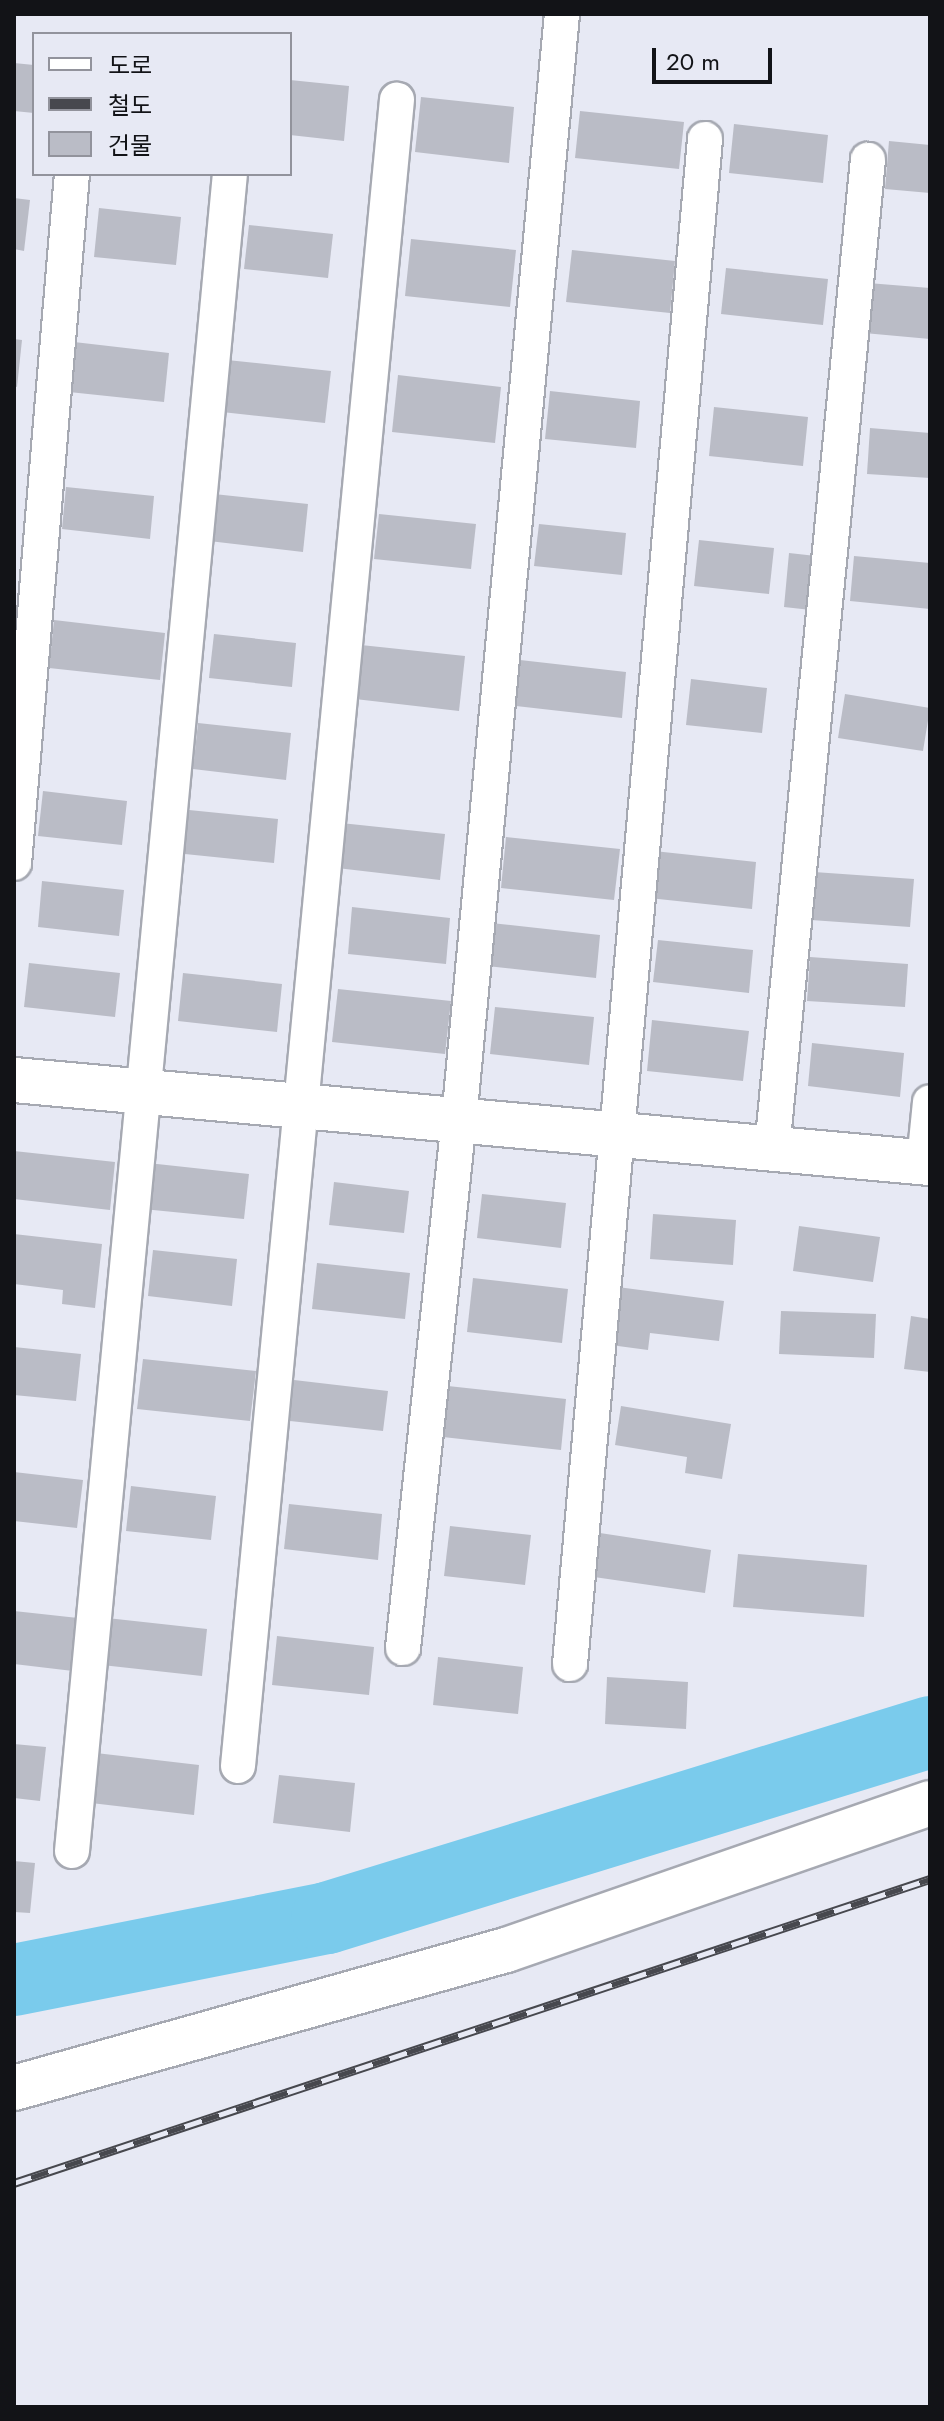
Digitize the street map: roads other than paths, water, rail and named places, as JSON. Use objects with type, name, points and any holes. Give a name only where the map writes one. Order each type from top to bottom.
[{"type":"street","points":[[403,1648],[459,1120],[562,14]]},
{"type":"street","points":[[238,1766],[297,1105],[397,100]]},
{"type":"street","points":[[570,1664],[705,139]]},
{"type":"street","points":[[772,1149],[868,160]]},
{"type":"street","points":[[14,863],[72,176]]},
{"type":"street","points":[[72,1851],[230,176]]},
{"type":"street","points":[[14,1080],[927,1162],[930,1102]]},
{"type":"street","points":[[14,2088],[506,1950],[930,1803]]},
{"type":"waterway","points":[[14,1980],[327,1918],[930,1732]]},
{"type":"railway","points":[[14,2183],[930,1879]]}]
